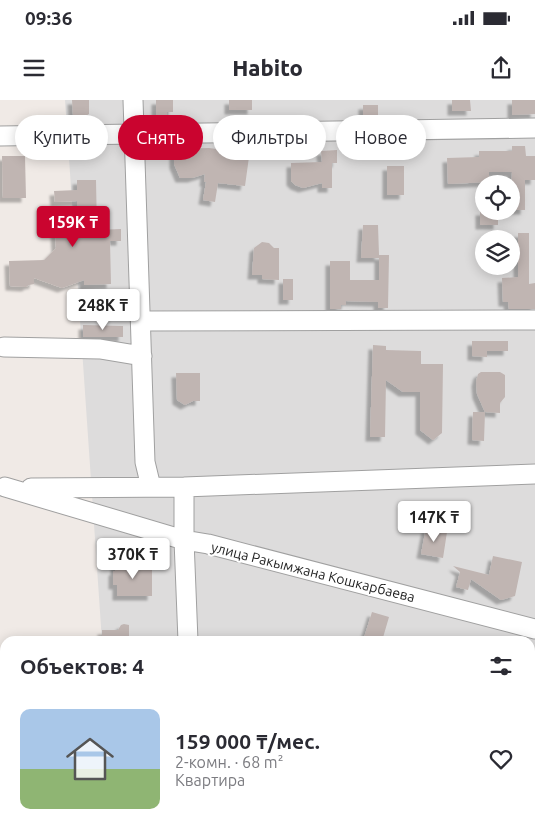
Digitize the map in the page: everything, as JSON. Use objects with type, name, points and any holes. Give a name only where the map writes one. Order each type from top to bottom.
[{"type":"street","points":[[133,100],[134,115]]},
{"type":"street","points":[[203,133],[535,128]]},
{"type":"street","points":[[0,136],[118,134]]},
{"type":"street","points":[[136,160],[145,462],[151,487]]},
{"type":"street","points":[[141,321],[535,320]]},
{"type":"street","points":[[4,347],[100,348],[142,356]]},
{"type":"street","points":[[3,487],[66,489],[184,487],[535,474]]},
{"type":"street","name":"улица Ракымжана Кошкарбаева","points":[[3,487],[184,540],[208,544],[535,629]]},
{"type":"street","points":[[184,487],[188,636]]},
{"type":"shaded area","points":[[65,100],[535,100],[535,636],[102,636],[69,160],[108,160],[108,115],[66,115]]},
{"type":"building","points":[[72,100],[89,100],[89,114],[73,115]]},
{"type":"building","points":[[156,100],[173,100],[173,112],[167,112],[167,115],[156,115]]},
{"type":"building","points":[[229,100],[252,100],[252,110],[229,110]]},
{"type":"building","points":[[452,100],[470,100],[471,111],[452,111]]},
{"type":"building","points":[[512,100],[535,100],[535,114],[512,115]]},
{"type":"building","points":[[363,105],[378,105],[378,115],[363,115]]},
{"type":"building","points":[[512,146],[525,146],[526,156],[535,156],[535,180],[525,180],[525,210],[520,210],[520,175],[512,175],[512,172],[489,172],[489,175],[475,175],[475,183],[448,184],[447,158],[479,157],[479,151],[512,151]]},
{"type":"building","points":[[203,148],[213,149],[213,160],[249,160],[245,186],[218,183],[215,202],[203,200],[206,182],[204,182],[205,174],[192,178],[180,178],[174,160],[203,160]]},
{"type":"building","points":[[336,150],[337,163],[332,163],[332,188],[322,188],[322,183],[303,188],[291,181],[291,163],[322,162],[322,160],[326,160],[326,151]]},
{"type":"building","points":[[2,156],[15,156],[15,160],[25,160],[26,198],[3,198]]},
{"type":"building","points":[[387,166],[404,166],[404,195],[387,195]]},
{"type":"building","points":[[77,180],[96,180],[97,230],[121,229],[121,241],[110,241],[111,284],[84,285],[84,280],[62,288],[34,278],[34,284],[26,287],[10,286],[9,261],[44,260],[56,248],[55,230],[78,230],[77,201],[55,202],[54,191],[77,190]]},
{"type":"building","points":[[480,220],[498,220],[498,225],[480,225]]},
{"type":"building","points":[[363,225],[378,225],[379,255],[389,255],[388,308],[378,308],[378,302],[346,301],[346,305],[341,305],[341,309],[330,309],[330,261],[350,261],[350,280],[379,280],[379,258],[361,258]]},
{"type":"building","points":[[520,233],[529,233],[529,284],[535,283],[535,309],[509,309],[508,302],[503,302],[502,278],[518,277],[520,275]]},
{"type":"building","points":[[262,242],[269,243],[274,248],[279,248],[279,280],[262,279],[262,275],[252,275],[254,248]]},
{"type":"building","points":[[283,279],[293,279],[293,300],[283,300]]},
{"type":"building","points":[[83,325],[123,326],[123,337],[83,337]]},
{"type":"building","points":[[472,341],[508,341],[508,351],[487,351],[487,357],[472,356]]},
{"type":"building","points":[[373,345],[386,346],[386,350],[421,351],[421,364],[443,364],[442,433],[433,440],[420,430],[420,392],[403,392],[386,380],[385,437],[370,437]]},
{"type":"building","points":[[481,372],[500,372],[505,375],[505,397],[500,403],[500,413],[485,412],[477,394],[476,382],[478,374]]},
{"type":"building","points":[[176,373],[200,373],[200,401],[193,401],[185,405],[177,400]]},
{"type":"building","points":[[473,412],[485,412],[484,441],[472,440]]},
{"type":"building","points":[[426,528],[447,532],[443,558],[421,554]]},
{"type":"building","points":[[493,556],[522,562],[515,596],[501,600],[471,579],[468,590],[456,587],[460,572],[453,566],[489,575]]},
{"type":"building","points":[[115,564],[152,564],[152,596],[117,596],[117,585],[113,585]]},
{"type":"building","points":[[372,612],[389,617],[383,636],[365,636]]},
{"type":"building","points":[[121,625],[129,625],[129,636],[102,636],[102,630],[118,630]]}]
